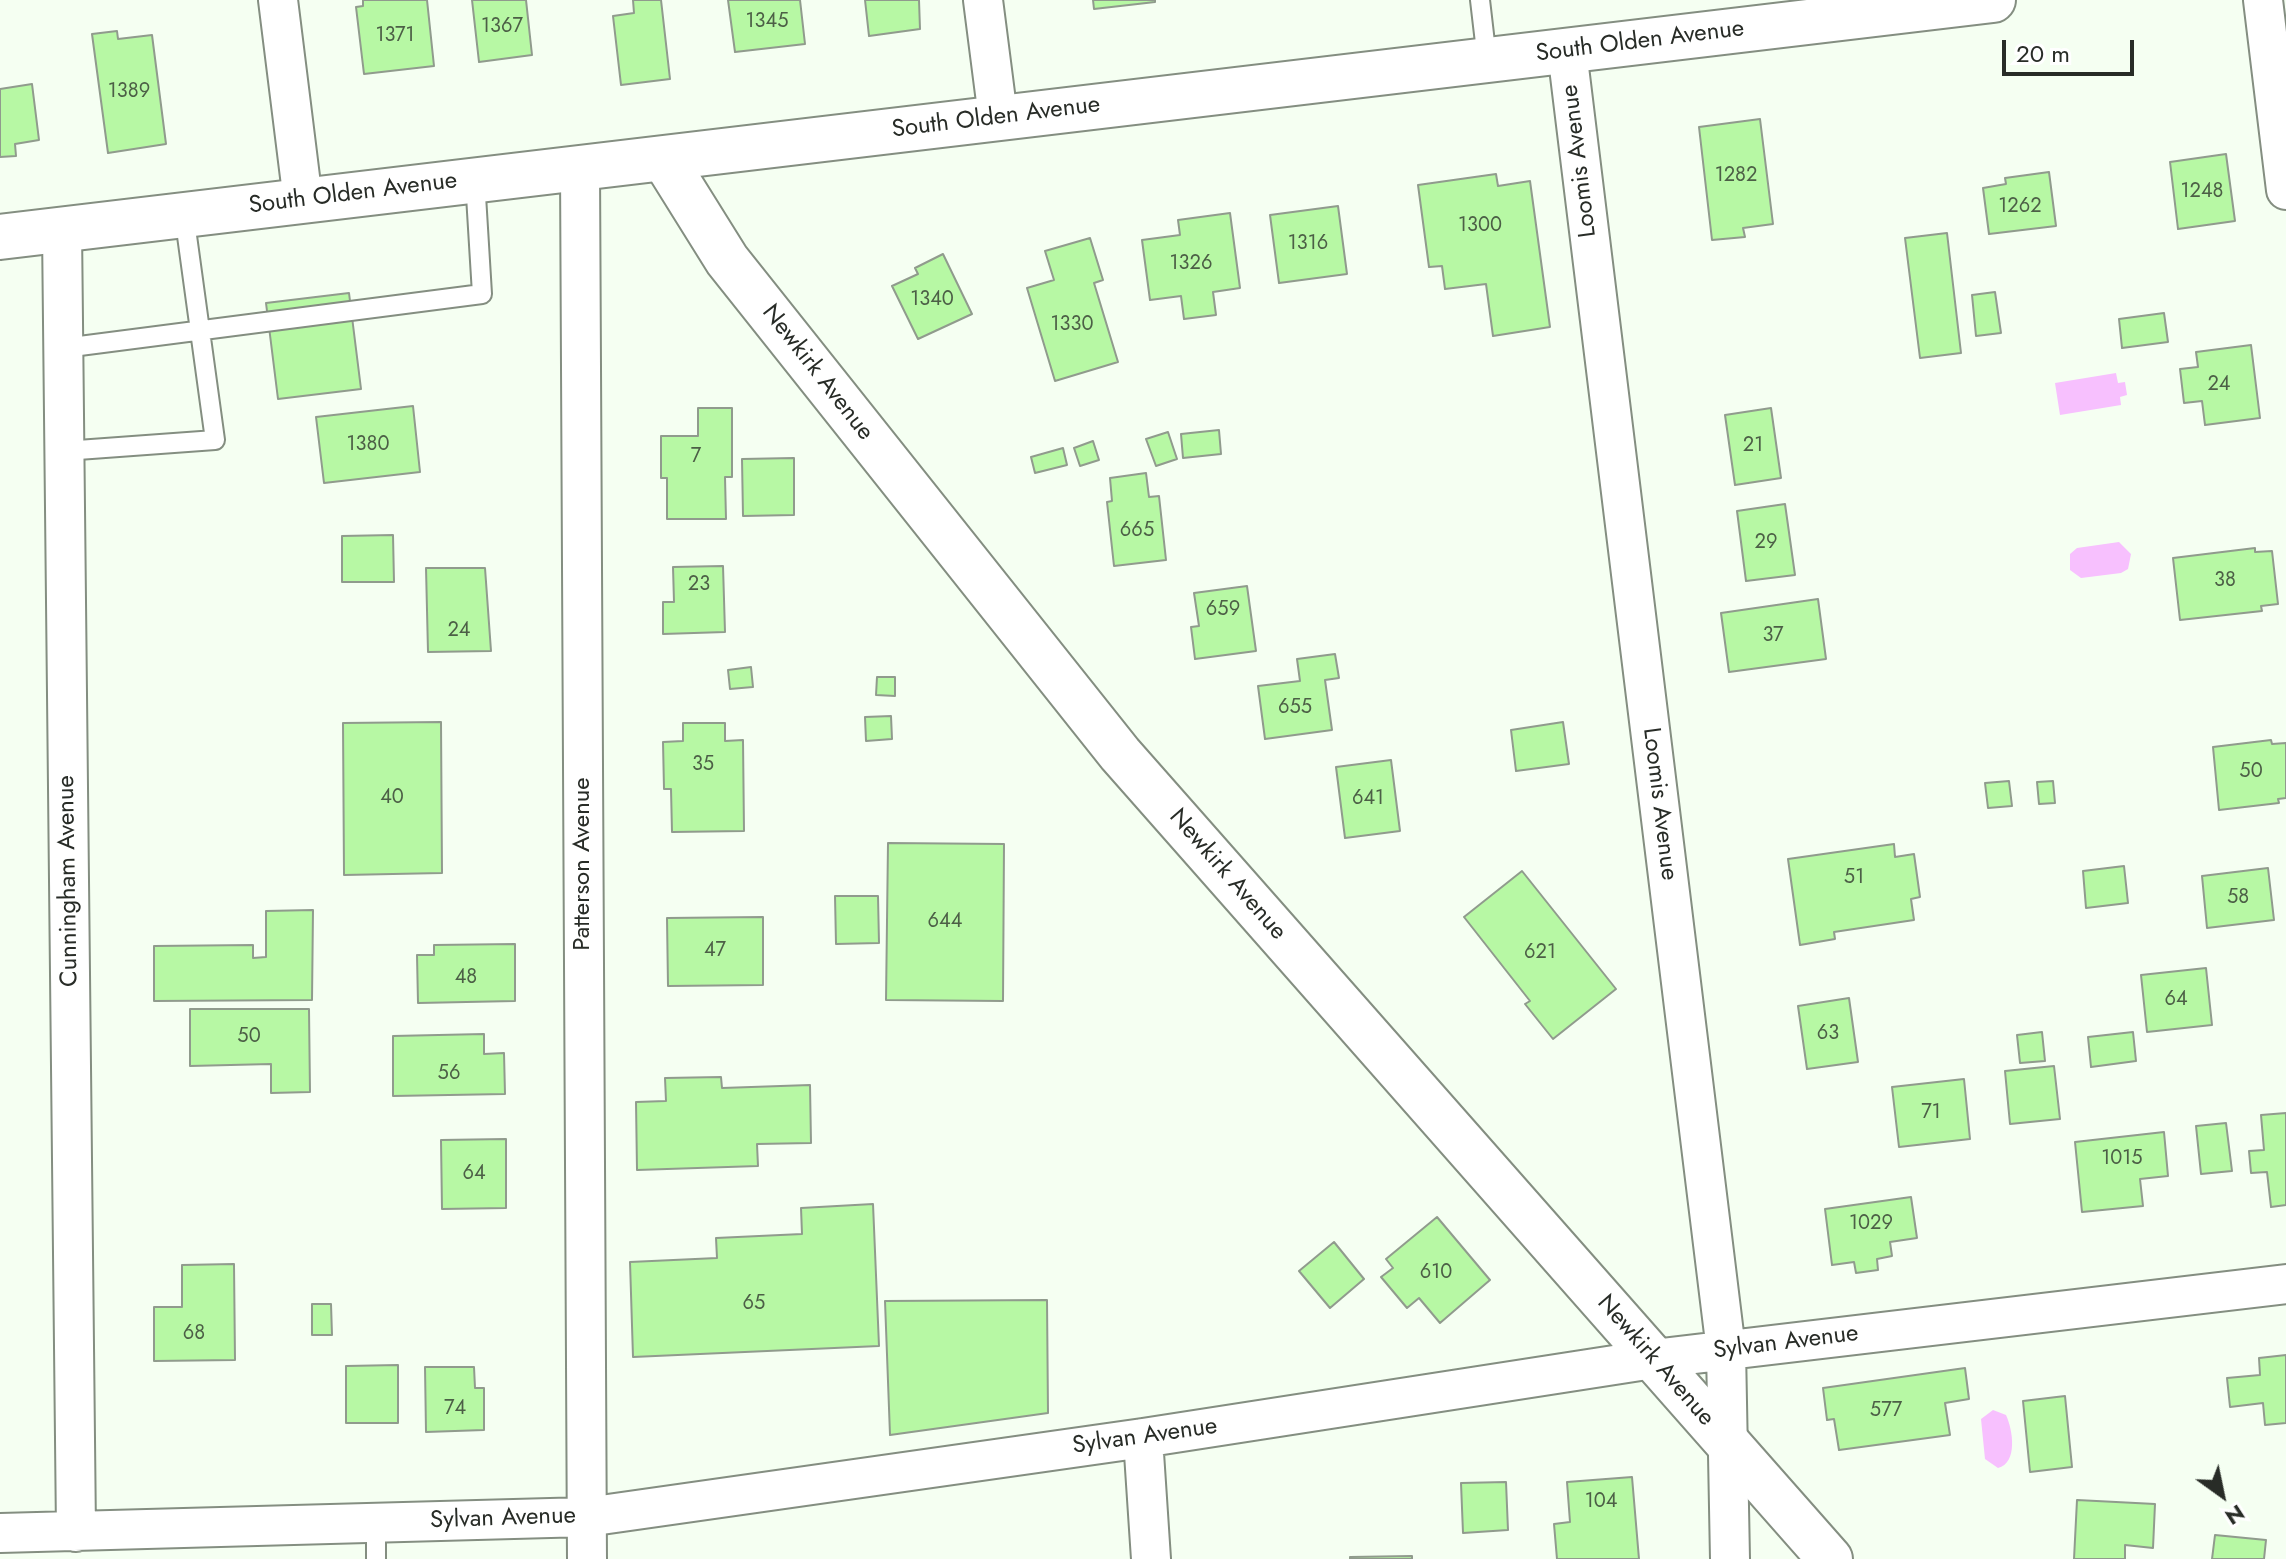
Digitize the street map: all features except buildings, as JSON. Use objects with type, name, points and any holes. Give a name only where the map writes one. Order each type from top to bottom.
[{"type":"main road","name":"South Olden Avenue","points":[[0,237],[1567,51],[1841,9],[1993,0]]},
{"type":"main road","name":"Newkirk Avenue","points":[[664,159],[727,260],[1120,754],[1830,1559]]},
{"type":"street","points":[[278,0],[303,201]]},
{"type":"street","points":[[983,0],[998,117]]},
{"type":"street","points":[[2263,0],[2286,190]]},
{"type":"street","name":"Loomis Avenue","points":[[1567,51],[1726,1350],[1730,1559]]},
{"type":"street","name":"Patterson Avenue","points":[[580,168],[587,1559]]},
{"type":"street","name":"Cunningham Avenue","points":[[62,229],[76,1532]]},
{"type":"street","name":"Sylvan Avenue","points":[[0,1533],[76,1532],[376,1541],[587,1517],[1143,1438],[1653,1359],[2286,1284]]},
{"type":"street","points":[[1143,1438],[1151,1559]]},
{"type":"lane","points":[[1480,0],[1487,60]]},
{"type":"lane","points":[[64,348],[482,294],[475,179]]},
{"type":"lane","points":[[64,451],[215,440],[184,214]]},
{"type":"shaded area","points":[[2116,373],[2118,383],[2125,382],[2127,395],[2120,397],[2121,405],[2060,415],[2055,383]]},
{"type":"shaded area","points":[[2119,542],[2131,554],[2128,569],[2121,573],[2081,578],[2070,570],[2070,554],[2077,548]]},
{"type":"shaded area","points":[[1993,1410],[2006,1415],[2012,1437],[2009,1460],[1998,1468],[1985,1459],[1981,1419]]}]
